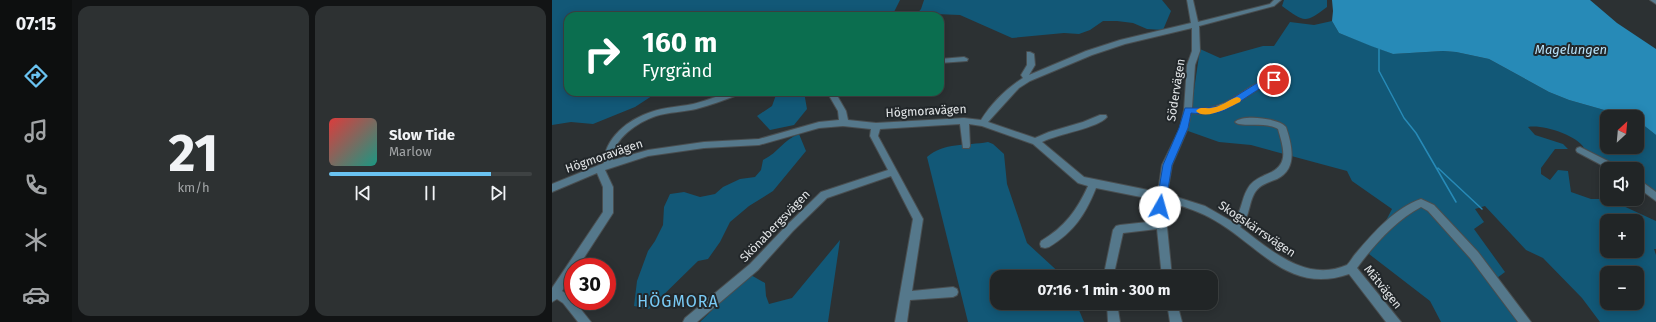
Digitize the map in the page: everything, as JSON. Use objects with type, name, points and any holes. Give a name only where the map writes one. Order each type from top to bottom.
[{"type":"street","name":"Södervägen","points":[[1166,270],[1161,224],[1162,198],[1167,165],[1184,128],[1188,110],[1190,65],[1196,52],[1190,0]]},
{"type":"street","name":"Högmoravägen","points":[[552,188],[605,167],[648,154],[697,146],[759,142],[819,125],[843,123],[876,126],[964,121],[983,123],[1016,86],[1027,79],[1106,46],[1272,5],[1278,0]]},
{"type":"street","points":[[1027,79],[1025,75],[1031,65],[1030,54]]},
{"type":"street","points":[[944,61],[964,59]]},
{"type":"street","points":[[1188,110],[1205,111],[1222,108],[1265,82],[1274,80]]},
{"type":"street","points":[[585,322],[567,300],[554,294],[608,213],[608,187],[605,167],[607,157],[614,143],[620,135],[642,119],[653,114],[711,102],[727,96]]},
{"type":"street","points":[[833,96],[842,111],[844,120],[843,123]]},
{"type":"street","points":[[1036,142],[1051,135],[1091,124],[1103,117]]},
{"type":"street","points":[[964,121],[966,146]]},
{"type":"street","points":[[1234,227],[1244,215],[1252,189],[1260,182],[1276,176],[1283,171],[1288,163],[1289,157],[1282,128],[1279,125],[1252,121],[1239,122]]},
{"type":"street","name":"Skogskärrsvägen","points":[[983,123],[1036,142],[1081,180],[1093,184],[1187,203],[1205,210],[1234,227],[1287,266],[1311,275],[1333,275],[1351,268],[1395,219],[1410,208],[1421,203],[1430,208],[1474,255],[1525,322]]},
{"type":"street","points":[[876,126],[874,136],[918,219],[901,322]]},
{"type":"street","points":[[1580,150],[1603,162]]},
{"type":"street","name":"Skönabergsvägen","points":[[689,322],[754,268],[790,228],[824,195],[893,172]]},
{"type":"street","points":[[1046,244],[1064,233],[1079,216],[1093,184]]},
{"type":"street","points":[[1644,187],[1656,196]]},
{"type":"street","points":[[1110,270],[1117,233],[1120,229],[1161,224]]},
{"type":"street","name":"Mätvägen","points":[[1351,268],[1390,318],[1395,322]]},
{"type":"street","points":[[906,296],[953,292]]},
{"type":"street","points":[[1113,310],[1114,322]]},
{"type":"street","points":[[1173,310],[1176,322]]},
{"type":"shaded area","points":[[552,0],[900,0],[894,12],[564,12],[564,96],[652,96],[635,107],[593,124],[571,122],[552,125]]},
{"type":"shaded area","points":[[924,0],[1162,0],[1171,11],[1163,30],[1147,29],[1133,23],[1103,21],[1090,30],[1079,34],[1064,33],[1012,38],[960,15],[944,14],[944,12],[918,12]]},
{"type":"shaded area","points":[[1284,0],[1327,0],[1327,7],[1314,16],[1304,19],[1282,6]]},
{"type":"shaded area","points":[[1332,21],[1339,33],[1393,54],[1443,51],[1456,52],[1489,59],[1549,92],[1569,100],[1604,110],[1600,110],[1600,154],[1644,154],[1644,126],[1656,135],[1656,195],[1644,185],[1644,162],[1609,162],[1584,148],[1580,143],[1567,135],[1542,127],[1528,127],[1535,135],[1563,144],[1568,149],[1555,149],[1541,168],[1541,174],[1550,180],[1558,170],[1568,171],[1571,192],[1591,199],[1600,199],[1600,206],[1623,206],[1641,214],[1600,214],[1600,258],[1644,258],[1644,216],[1656,221],[1656,249],[1654,249],[1656,255],[1656,322],[1600,322],[1582,298],[1543,258],[1526,250],[1485,206],[1475,209],[1484,222],[1474,229],[1505,272],[1497,278],[1519,322],[1441,322],[1430,301],[1369,254],[1392,209],[1352,181],[1347,171],[1251,145],[1219,142],[1188,131],[1200,49],[1220,58],[1263,46],[1274,46],[1290,22],[1314,25]]},
{"type":"shaded area","points":[[776,96],[805,96],[807,109],[794,125],[770,130],[757,116],[772,106]]},
{"type":"shaded area","points":[[799,134],[806,151],[773,191],[749,206],[730,222],[720,242],[708,259],[698,261],[649,309],[634,306],[637,281],[648,251],[663,225],[664,207],[670,194],[684,192],[700,197],[715,194],[723,187],[740,179],[755,177],[761,170],[763,160],[789,139]]},
{"type":"shaded area","points":[[988,142],[993,144],[1004,154],[1007,184],[1027,243],[1056,270],[990,270],[990,310],[1079,310],[1084,322],[968,322],[927,157],[934,152],[948,147]]},
{"type":"shaded area","points":[[840,240],[828,322],[700,322],[749,274],[765,283],[766,296],[769,304],[792,298]]},
{"type":"water","name":"Magelungen","points":[[1332,0],[1590,0],[1617,23],[1656,49],[1656,135],[1644,126],[1644,110],[1604,110],[1569,100],[1549,92],[1489,59],[1456,52],[1443,51],[1393,54],[1371,46],[1339,33],[1332,21]]},
{"type":"waterway","points":[[1379,49],[1379,71],[1404,118],[1416,133],[1456,202]]},
{"type":"waterway","points":[[1438,168],[1482,209]]},
{"type":"slow traffic","points":[[1200,111],[1211,111],[1222,108],[1237,100]]},
{"type":"district","name":"HÖGMORA","points":[[678,301]]},
{"type":"route","points":[[1160,207],[1167,165],[1184,128],[1188,110],[1211,111],[1222,108],[1230,105],[1265,82],[1274,80]]}]
